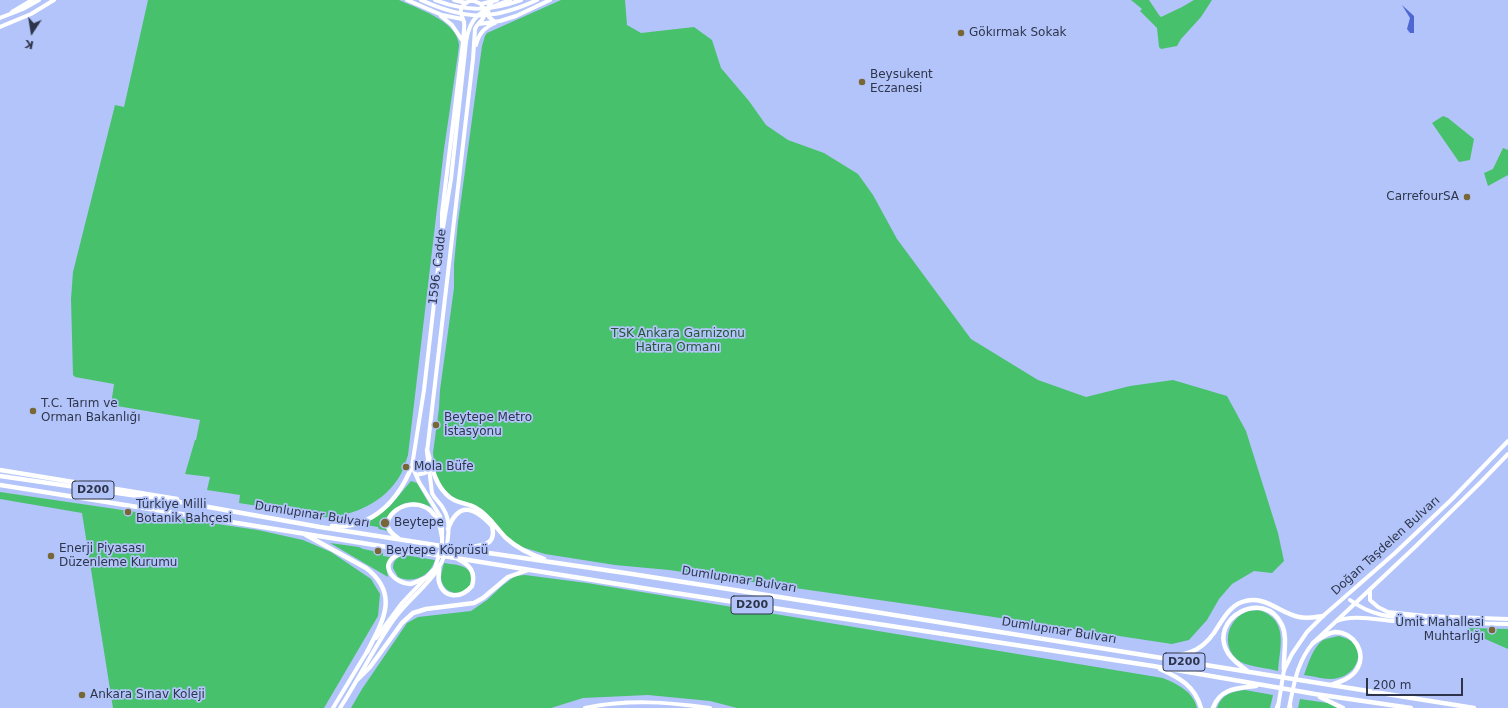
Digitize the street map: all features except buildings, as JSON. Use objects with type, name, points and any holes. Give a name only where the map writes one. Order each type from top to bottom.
[{"type":"highway","points":[[427,450],[436,480],[446,495],[456,502],[473,506],[484,513],[506,538],[521,550],[557,563]]},
{"type":"highway","points":[[320,527],[352,525],[364,521],[376,514],[398,493],[407,479],[412,465]]},
{"type":"highway","points":[[0,470],[171,498],[186,503]]},
{"type":"highway","name":"Dumlupınar Bulvarı","points":[[0,476],[186,503],[320,527],[870,611],[1474,708]]},
{"type":"highway","name":"Dumlupınar Bulvarı","points":[[0,485],[1153,666],[1315,694],[1411,708]]},
{"type":"highway","points":[[399,539],[389,531],[388,520],[399,508],[408,504],[426,507],[434,513],[439,520],[442,537]]},
{"type":"highway","points":[[448,529],[458,512],[468,510],[481,515],[492,526],[493,536],[490,542],[462,549]]},
{"type":"highway","points":[[301,533],[343,554],[366,568],[373,573],[383,587],[386,604],[384,617],[367,652]]},
{"type":"highway","points":[[418,551],[395,556],[389,565],[389,571],[396,580],[403,583],[411,584],[428,577]]},
{"type":"highway","points":[[439,568],[438,580],[446,592],[458,596],[470,590],[474,578],[472,570],[463,562],[451,556]]},
{"type":"highway","points":[[358,679],[370,667],[402,623],[413,613],[426,609],[474,602],[483,598],[508,577],[530,569]]},
{"type":"highway","points":[[1153,657],[1182,655],[1200,648],[1212,637],[1228,611],[1241,602],[1262,600],[1299,617],[1311,618],[1323,616]]},
{"type":"highway","points":[[1250,673],[1228,653],[1224,639],[1225,631],[1235,614],[1249,608],[1265,609],[1272,613],[1282,624],[1285,640],[1284,670]]},
{"type":"highway","points":[[1313,643],[1322,636],[1330,633],[1341,633],[1352,637],[1359,648],[1361,655],[1357,670],[1346,679],[1331,686]]},
{"type":"highway","points":[[1153,666],[1175,676],[1190,686],[1196,694],[1201,708]]},
{"type":"highway","points":[[1213,708],[1219,697],[1230,690],[1262,685]]},
{"type":"highway","points":[[1315,694],[1342,708]]},
{"type":"main road","points":[[9,14],[32,0]]},
{"type":"main road","points":[[0,18],[24,9],[39,0]]},
{"type":"main road","points":[[0,27],[31,14],[54,0]]},
{"type":"main road","points":[[406,0],[463,20],[469,25],[497,21],[516,16],[550,0]]},
{"type":"main road","points":[[421,0],[456,13],[474,16],[507,12],[537,0]]},
{"type":"main road","points":[[435,0],[458,7],[474,9],[504,6],[520,0]]},
{"type":"main road","points":[[454,0],[480,2],[492,2],[497,0]]},
{"type":"main road","name":"1596. Cadde","points":[[412,465],[424,393],[442,234],[451,179],[467,33],[472,22],[478,15],[486,9],[510,0]]},
{"type":"main road","name":"1596. Cadde","points":[[442,234],[442,213],[463,42],[463,20],[460,11],[468,1]]},
{"type":"main road","name":"1596. Cadde","points":[[440,562],[446,550],[448,529],[445,511],[432,492],[428,470],[427,450],[477,24],[484,16],[484,10],[480,2]]},
{"type":"main road","points":[[492,2],[488,6],[489,17],[497,21]]},
{"type":"main road","points":[[434,11],[452,25],[463,42]]},
{"type":"main road","points":[[473,59],[479,34],[488,26],[497,21]]},
{"type":"main road","points":[[459,69],[464,63],[467,63],[471,71]]},
{"type":"main road","name":"Doğan Taşdelen Bulvarı","points":[[1278,707],[1284,670],[1299,642],[1323,616],[1401,548],[1451,500],[1508,441]]},
{"type":"main road","name":"Doğan Taşdelen Bulvarı","points":[[1290,707],[1296,672],[1302,659],[1313,643],[1332,624],[1370,591],[1508,454]]},
{"type":"main road","points":[[341,708],[393,620],[405,605],[432,579],[439,568],[442,537],[440,516],[422,488],[412,465],[421,462],[428,464]]},
{"type":"main road","points":[[416,475],[425,473],[428,470]]},
{"type":"main road","points":[[334,708],[367,652],[391,616],[440,562]]},
{"type":"main road","points":[[1370,591],[1370,600],[1381,609],[1388,612],[1426,616],[1508,619]]},
{"type":"main road","points":[[1350,600],[1366,610],[1380,615],[1420,619],[1426,622]]},
{"type":"main road","points":[[1420,619],[1426,616]]},
{"type":"main road","points":[[1332,624],[1344,618],[1471,624],[1508,624]]},
{"type":"main road","points":[[1463,623],[1467,618]]},
{"type":"main road","points":[[1471,624],[1474,618]]},
{"type":"main road","points":[[585,708],[621,702],[655,701],[710,708]]},
{"type":"green space","points":[[148,0],[399,0],[435,16],[452,29],[457,37],[459,47],[444,149],[408,455],[400,477],[389,490],[383,496],[359,510],[332,517],[317,516],[292,512],[293,507],[278,505],[277,509],[239,503],[240,495],[207,490],[210,477],[185,474],[196,440],[200,420],[111,405],[114,384],[75,377],[73,375],[71,299],[73,272],[115,105],[124,107]]},
{"type":"green space","name":"TSK Ankara Garnizonu Hatıra Ormanı","points":[[561,0],[625,0],[627,25],[641,33],[694,27],[712,40],[721,68],[749,101],[766,125],[788,140],[824,153],[858,174],[873,195],[897,239],[971,339],[1038,380],[1086,397],[1130,386],[1173,380],[1227,396],[1246,431],[1278,533],[1284,561],[1272,573],[1254,571],[1232,584],[1219,599],[1207,620],[1189,640],[1172,644],[921,606],[669,570],[615,565],[545,554],[515,545],[483,510],[472,504],[455,499],[442,488],[436,476],[433,453],[454,288],[454,264],[458,222],[482,46],[487,33]]},
{"type":"green space","points":[[1131,0],[1149,0],[1161,17],[1194,0],[1212,0],[1201,17],[1181,39],[1177,46],[1161,49],[1159,47],[1157,28],[1140,11],[1142,9]]},
{"type":"green space","points":[[1443,116],[1448,118],[1474,139],[1470,160],[1459,162],[1432,123]]},
{"type":"green space","points":[[1503,148],[1508,150],[1508,175],[1488,186],[1484,173],[1493,169]]},
{"type":"green space","points":[[411,481],[417,483],[431,507],[412,502],[403,504],[394,511],[387,520],[386,525],[388,531],[379,529],[378,527],[366,525],[366,523],[390,506]]},
{"type":"green space","points":[[0,492],[258,530],[303,540],[331,552],[371,579],[380,594],[378,616],[324,708],[113,708],[82,513],[0,499]]},
{"type":"green space","points":[[330,543],[359,547],[383,553],[383,556],[390,557],[386,566],[388,577]]},
{"type":"green space","points":[[404,555],[435,560],[433,566],[425,574],[421,577],[410,580],[398,577],[393,568],[396,560]]},
{"type":"green space","points":[[444,563],[464,567],[470,571],[472,575],[470,585],[467,590],[454,593],[450,592],[444,586],[441,578]]},
{"type":"green space","points":[[525,575],[587,583],[1163,678],[1184,689],[1192,697],[1197,708],[737,708],[710,701],[648,695],[583,698],[551,708],[351,708],[362,689],[407,623],[418,617],[471,611],[487,600],[515,576]]},
{"type":"green space","points":[[1259,610],[1269,614],[1279,627],[1281,643],[1278,671],[1245,664],[1235,657],[1230,650],[1228,636],[1234,622],[1239,616],[1246,612]]},
{"type":"green space","points":[[1469,628],[1508,629],[1508,649],[1467,631]]},
{"type":"green space","points":[[1339,636],[1348,639],[1357,649],[1358,655],[1355,667],[1345,676],[1334,679],[1304,675],[1311,656],[1319,643],[1325,639]]},
{"type":"green space","points":[[1245,690],[1273,695],[1270,708],[1217,708],[1221,700],[1228,694]]},
{"type":"green space","points":[[1300,699],[1328,703],[1337,708],[1298,708]]},
{"type":"water","points":[[1402,5],[1414,16],[1414,33],[1410,33],[1407,29],[1410,18]]},
{"type":"place","name":"Gökırmak Sokak","points":[[961,33]]},
{"type":"place","name":"Beysukent Eczanesi","points":[[862,82]]},
{"type":"place","name":"CarrefourSA","points":[[1467,197]]},
{"type":"place","name":"T.C. Tarım ve Orman Bakanlığı","points":[[33,411]]},
{"type":"place","name":"Beytepe Metro İstasyonu","points":[[436,425]]},
{"type":"place","name":"Mola Büfe","points":[[406,467]]},
{"type":"place","name":"Türkiye Milli Botanik Bahçesi","points":[[128,512]]},
{"type":"place","name":"Beytepe","points":[[385,523]]},
{"type":"place","name":"Beytepe Köprüsü","points":[[378,551]]},
{"type":"place","name":"Enerji Piyasası Düzenleme Kurumu","points":[[51,556]]},
{"type":"place","name":"Ümit Mahallesi Muhtarlığı","points":[[1492,630]]},
{"type":"place","name":"Ankara Sınav Koleji","points":[[82,695]]}]
